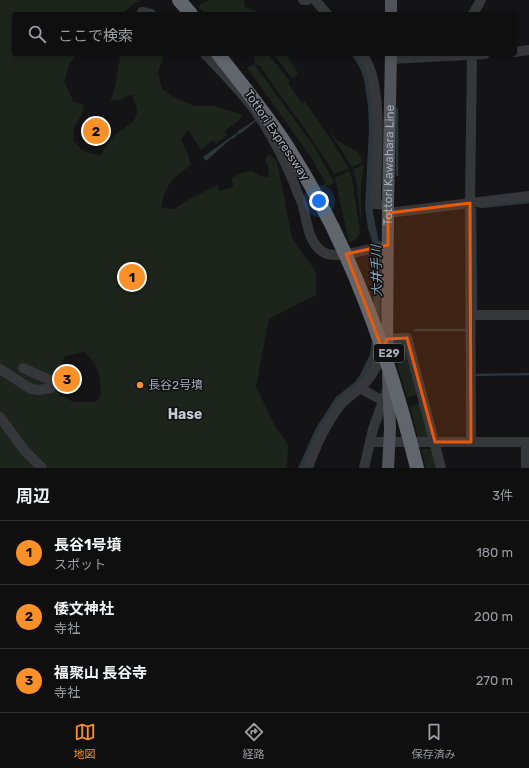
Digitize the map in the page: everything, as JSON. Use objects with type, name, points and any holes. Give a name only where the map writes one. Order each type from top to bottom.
[{"type":"highway","points":[[172,0],[182,12]]},
{"type":"highway","points":[[179,0],[189,12]]},
{"type":"highway","name":"Tottori Expressway","points":[[220,56],[263,111],[287,146],[343,243],[366,302],[386,360],[407,428],[417,468]]},
{"type":"highway","name":"Tottori Expressway","points":[[227,56],[268,108],[292,143],[320,191],[343,243],[371,300],[391,358],[422,468]]},
{"type":"main road","points":[[391,0],[391,12]]},
{"type":"main road","name":"Tottori Kawahara Line","points":[[388,468],[389,442],[385,245],[388,209],[391,56]]},
{"type":"street","points":[[315,0],[325,12]]},
{"type":"street","points":[[474,12],[481,0]]},
{"type":"street","points":[[517,52],[529,50]]},
{"type":"street","points":[[207,56],[250,104],[273,141],[293,181],[315,244],[323,252],[333,256],[340,256],[385,245]]},
{"type":"street","points":[[363,56],[370,69],[376,93],[378,121],[376,204],[388,209],[470,203],[529,196]]},
{"type":"street","points":[[471,442],[470,203],[472,56]]},
{"type":"street","points":[[471,315],[529,315]]},
{"type":"street","points":[[308,468],[315,448],[324,430],[343,403],[360,388],[372,373],[380,360],[387,339],[407,338],[442,468]]},
{"type":"street","points":[[0,369],[31,389],[39,390],[51,388],[54,385],[52,381],[23,368]]},
{"type":"street","points":[[364,468],[373,429],[388,386]]},
{"type":"street","points":[[360,388],[383,401]]},
{"type":"street","points":[[0,416],[25,451],[42,468]]},
{"type":"street","points":[[370,442],[527,442],[526,468]]},
{"type":"highlighted area","points":[[470,203],[471,442],[435,442],[407,338],[387,339],[383,351],[346,254],[388,245],[388,213]]},
{"type":"shaded area","points":[[0,0],[140,0],[124,12],[12,12],[12,56],[76,56],[70,63],[64,81],[73,101],[84,105],[82,114],[74,127],[73,141],[83,151],[101,156],[111,139],[130,124],[136,116],[136,104],[132,95],[126,96],[120,100],[110,101],[115,88],[122,56],[162,56],[158,72],[162,89],[179,100],[195,106],[214,106],[240,114],[243,117],[225,131],[227,135],[216,144],[213,140],[201,150],[188,130],[181,139],[191,165],[170,183],[165,193],[161,208],[174,209],[217,185],[220,191],[233,187],[232,178],[244,172],[252,171],[260,176],[268,177],[269,170],[265,159],[269,154],[277,161],[292,238],[316,272],[316,295],[269,319],[256,386],[274,424],[288,445],[286,468],[0,468]],"holes":[[[84,352],[93,361],[98,371],[101,394],[96,402],[73,402],[59,395],[58,370],[65,356]]]},
{"type":"shaded area","points":[[210,0],[244,0],[245,7],[255,10],[256,12],[204,12],[199,8],[200,5]]},
{"type":"shaded area","points":[[254,56],[270,56],[290,81],[288,83],[302,103],[305,102],[334,143],[349,169],[334,174],[308,134],[259,65],[255,65]]},
{"type":"shaded area","points":[[275,56],[287,56],[298,73],[292,78]]},
{"type":"shaded area","points":[[254,64],[313,145],[334,182],[333,184],[323,187],[325,182],[311,157],[247,68]]},
{"type":"shaded area","points":[[328,129],[338,141],[358,152],[363,162],[352,167]]},
{"type":"shaded area","points":[[364,165],[361,185],[361,223],[356,180],[353,169]]},
{"type":"shaded area","points":[[349,171],[352,178],[360,233],[356,239],[349,242],[335,178]]},
{"type":"shaded area","points":[[403,342],[419,393],[407,398],[398,368],[397,344]]},
{"type":"shaded area","points":[[420,403],[430,437],[418,439],[410,406]]},
{"type":"shaded area","points":[[421,449],[432,449],[437,468],[426,468]]},
{"type":"water","name":"大井手川","points":[[352,56],[361,57],[374,94],[373,213],[381,252],[380,345],[373,368],[343,399],[305,468],[298,468],[316,428],[336,397],[355,382],[370,355],[373,332],[374,247],[368,228],[365,207],[369,129],[368,106],[364,79],[359,66]]},
{"type":"water","points":[[255,120],[256,121],[240,134],[238,133],[234,139],[232,138],[206,161],[203,157]]},
{"type":"waterway","points":[[397,109],[397,175]]},
{"type":"waterway","points":[[480,207],[529,202]]},
{"type":"waterway","points":[[475,209],[476,309]]},
{"type":"waterway","points":[[415,330],[466,330]]},
{"type":"waterway","points":[[474,375],[529,374]]},
{"type":"place","name":"倭文神社","points":[[96,131]]},
{"type":"place","name":"長谷1号墳","points":[[132,277]]},
{"type":"place","name":"福聚山 長谷寺","points":[[67,379]]},
{"type":"place","name":"長谷2号墳","points":[[140,385]]},
{"type":"district","name":"Hase","points":[[185,414]]}]
